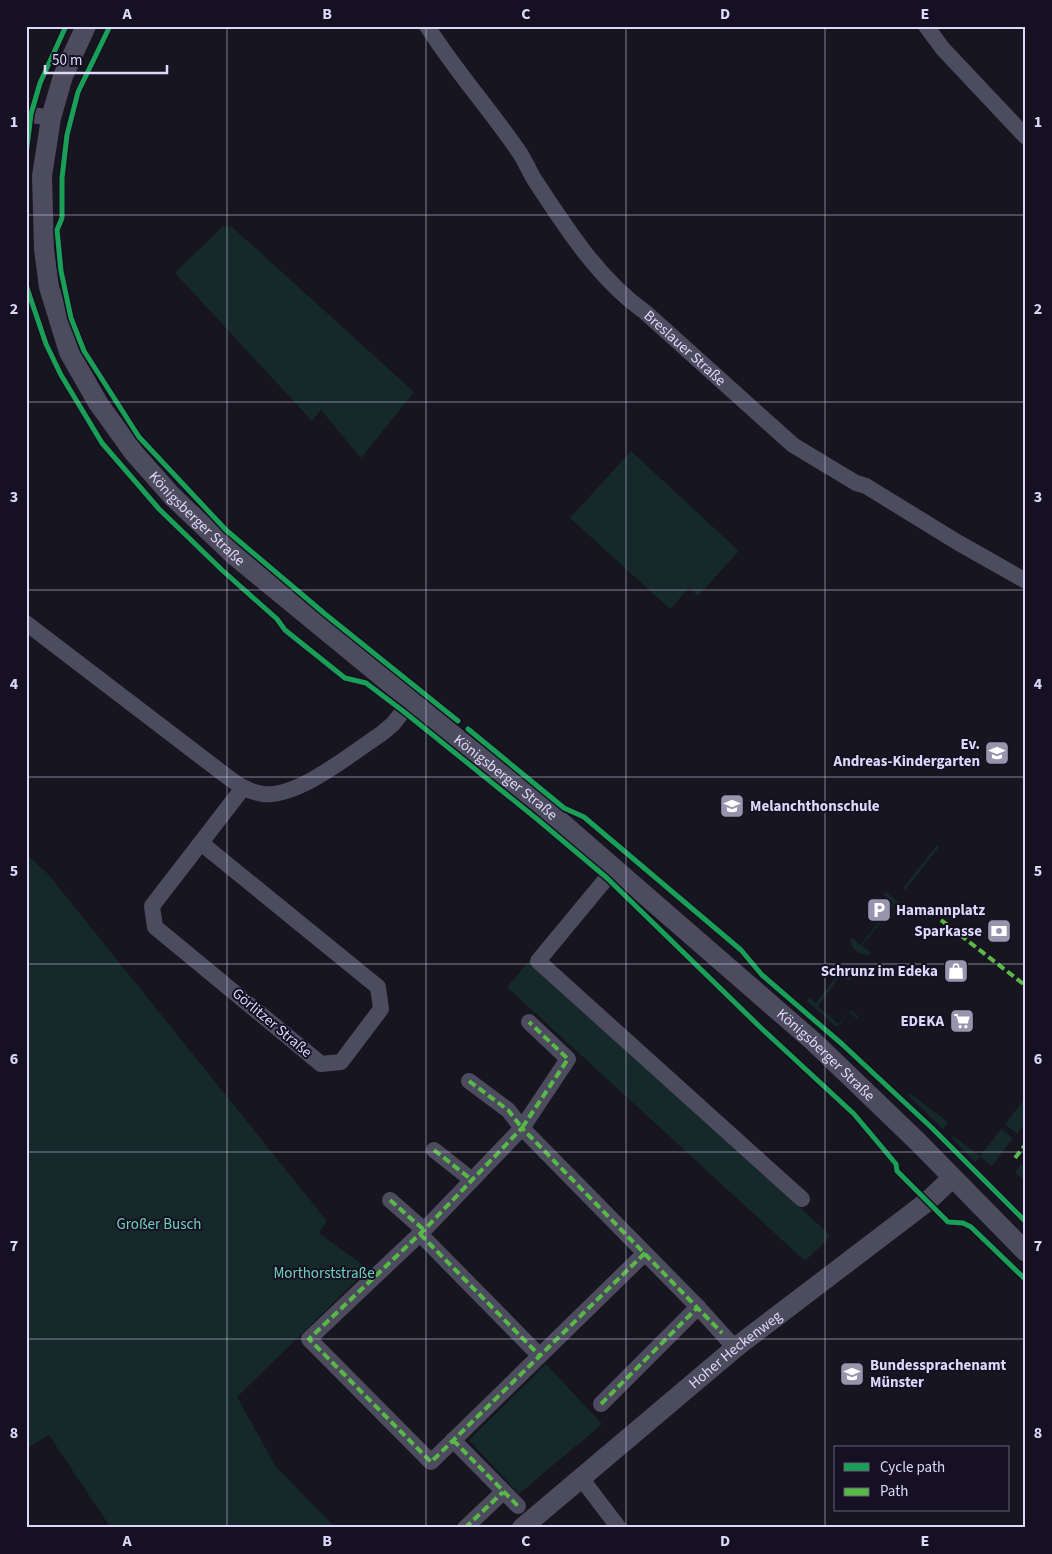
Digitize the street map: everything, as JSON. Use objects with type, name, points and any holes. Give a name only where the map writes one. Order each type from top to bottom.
[{"type":"street","name":"Königsberger Straße","points":[[86,26],[63,76],[51,118],[42,176],[42,226],[46,269],[54,304],[70,352],[98,403],[116,429],[151,474],[196,521],[262,580],[538,802],[616,868],[830,1057],[918,1142],[1026,1252]]},
{"type":"street","name":"Breslauer Straße","points":[[427,26],[469,86],[519,151],[533,177],[576,240],[628,300],[645,312],[793,445],[856,484],[866,486],[957,542],[1026,581]]},
{"type":"street","points":[[926,26],[943,49],[1026,136]]},
{"type":"street","points":[[26,114],[51,118]]},
{"type":"street","points":[[26,623],[243,788],[262,794],[287,792],[305,784],[381,734],[411,701]]},
{"type":"street","name":"Görlitzer Straße","points":[[201,843],[378,986],[381,1009],[341,1062],[321,1064],[155,926],[152,906],[243,788]]},
{"type":"street","points":[[616,868],[538,961],[802,1199]]},
{"type":"street","points":[[529,1022],[568,1059],[522,1128],[422,1232],[309,1339],[430,1462],[646,1253]]},
{"type":"street","points":[[469,1081],[508,1110],[522,1128],[646,1253],[735,1348]]},
{"type":"street","points":[[434,1150],[472,1180]]},
{"type":"street","name":"Hoher Heckenweg","points":[[522,1528],[735,1348],[928,1201],[952,1178]]},
{"type":"street","points":[[390,1200],[539,1355]]},
{"type":"street","points":[[601,1404],[698,1307]]},
{"type":"street","points":[[453,1440],[518,1506]]},
{"type":"street","points":[[581,1478],[620,1528]]},
{"type":"street","points":[[465,1528],[503,1492]]},
{"type":"green space","points":[[231,226],[414,392],[361,458],[321,410],[312,421],[175,273],[222,227]]},
{"type":"green space","points":[[631,451],[739,551],[698,596],[689,588],[670,609],[570,518]]},
{"type":"green space","points":[[937,845],[939,847],[905,890],[903,888]]},
{"type":"green space","name":"Großer Busch","points":[[26,854],[48,874],[327,1221],[319,1233],[368,1269],[237,1397],[276,1467],[336,1528],[111,1528],[49,1435],[26,1449]]},
{"type":"green space","points":[[886,892],[906,908],[904,911],[895,904],[862,946],[871,953],[869,955],[859,953],[852,947],[850,940],[852,938],[861,945],[893,903],[884,895]]},
{"type":"green space","points":[[530,960],[831,1236],[805,1261],[507,987]]},
{"type":"green space","points":[[832,963],[851,979],[849,981],[841,975],[818,1006],[838,1024],[851,1010],[859,1017],[857,1019],[850,1012],[837,1027],[807,1001],[809,998],[816,1003],[839,973],[831,965]]},
{"type":"green space","points":[[909,1093],[948,1122],[943,1129],[908,1095]]},
{"type":"green space","points":[[1026,1097],[1026,1122],[1017,1134],[1005,1124]]},
{"type":"green space","points":[[1001,1129],[1013,1138],[992,1166],[980,1157],[975,1162],[952,1138],[953,1136],[980,1156]]},
{"type":"green space","points":[[1021,1164],[1026,1168],[1026,1182],[1015,1173]]},
{"type":"green space","points":[[546,1364],[602,1424],[519,1494],[469,1440]]},
{"type":"marked path","points":[[941,920],[1026,986]]},
{"type":"marked path","points":[[469,1081],[508,1110],[522,1128],[568,1059],[529,1022]]},
{"type":"marked path","points":[[645,1253],[431,1462],[309,1339],[424,1230],[522,1128],[722,1333]]},
{"type":"marked path","points":[[1015,1158],[1026,1144]]},
{"type":"marked path","points":[[434,1150],[472,1180]]},
{"type":"marked path","points":[[390,1200],[424,1230]]},
{"type":"marked path","points":[[420,1234],[539,1355]]},
{"type":"marked path","points":[[601,1404],[698,1307]]},
{"type":"marked path","points":[[453,1440],[518,1506]]},
{"type":"marked path","points":[[465,1528],[503,1492]]},
{"type":"cycle path","points":[[26,155],[31,114],[40,83],[66,26]]},
{"type":"cycle path","points":[[110,26],[78,92],[67,135],[62,178],[62,218],[57,230],[61,271],[71,318],[84,351],[139,437],[226,530],[325,614],[458,721]]},
{"type":"cycle path","points":[[26,285],[46,344],[61,375],[102,443],[159,509],[222,570],[277,619],[285,630],[345,678],[366,683],[403,711],[607,878],[760,1027],[854,1114],[896,1164],[897,1171],[948,1222],[963,1223],[971,1227],[1026,1280]]},
{"type":"cycle path","points":[[468,729],[564,808],[584,817],[741,950],[762,975],[842,1044],[932,1128],[1026,1222]]},
{"type":"place","name":"Ev. Andreas-Kindergarten","points":[[997,753]]},
{"type":"place","name":"Melanchthonschule","points":[[732,806]]},
{"type":"place","name":"Hamannplatz","points":[[879,910]]},
{"type":"place","name":"Sparkasse","points":[[999,931]]},
{"type":"place","name":"Schrunz im Edeka","points":[[956,971]]},
{"type":"place","name":"EDEKA","points":[[962,1021]]},
{"type":"place","name":"Bundessprachenamt Münster","points":[[852,1374]]},
{"type":"park label","name":"Morthorststraße","points":[[324,1273]]}]
